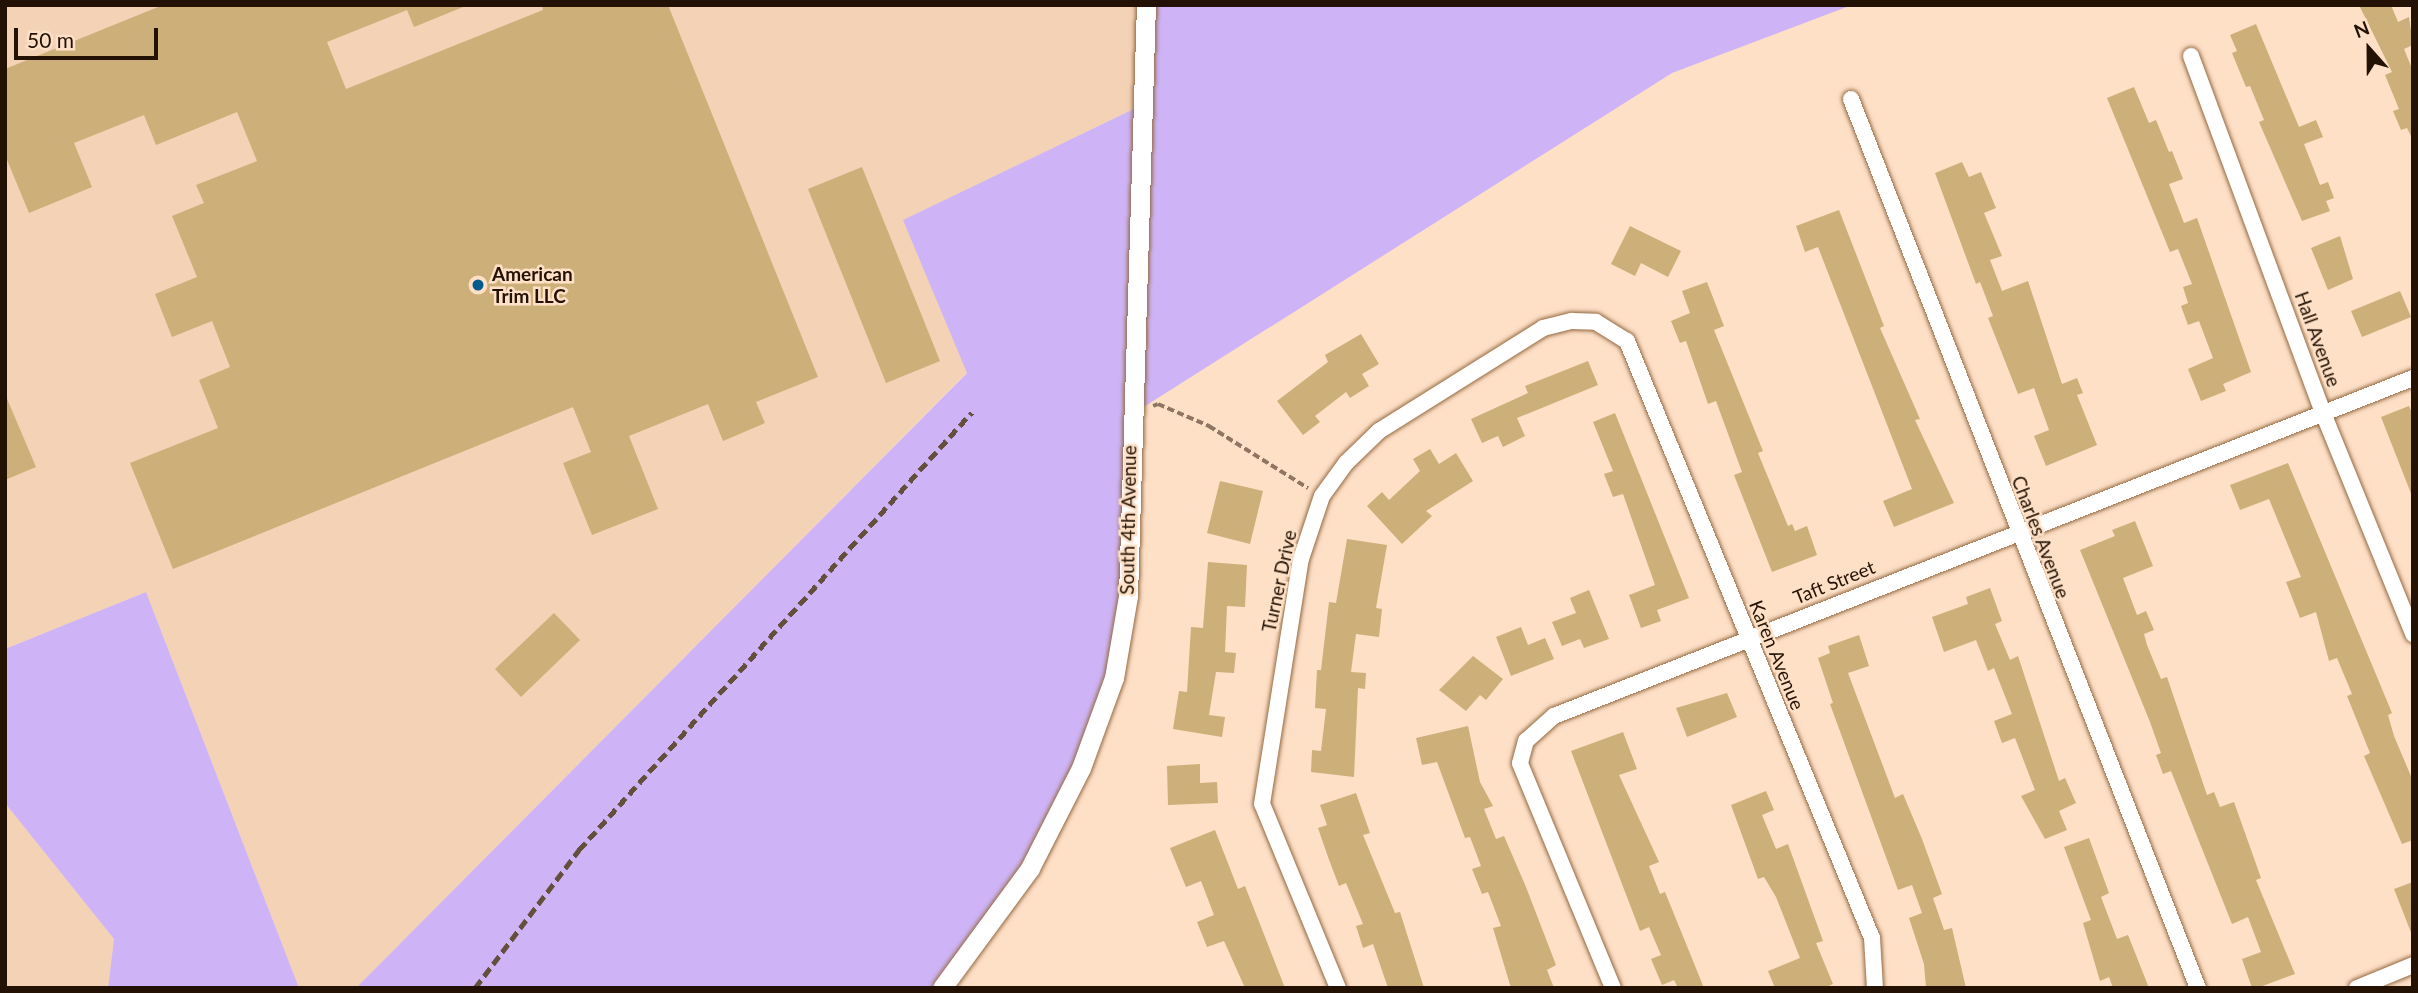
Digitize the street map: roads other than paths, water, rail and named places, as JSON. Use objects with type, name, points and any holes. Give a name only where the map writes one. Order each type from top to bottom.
[{"type":"street","name":"South 4th Avenue","points":[[942,988],[1030,868],[1081,768],[1114,678],[1128,596],[1130,415],[1146,5]]},
{"type":"street","name":"Hall Avenue","points":[[2191,56],[2323,413],[2413,634]]},
{"type":"street","name":"Charles Avenue","points":[[1851,99],[2017,533],[2198,988]]},
{"type":"street","name":"Turner Drive","points":[[1338,988],[1262,804],[1301,559],[1322,496],[1346,463],[1379,431],[1543,328],[1572,321],[1596,322],[1627,341]]},
{"type":"street","name":"Karen Avenue","points":[[1627,341],[1747,639],[1872,938],[1875,988]]},
{"type":"street","name":"Taft Street","points":[[1614,988],[1520,763],[1526,741],[1554,716],[2413,378]]},
{"type":"street","points":[[2357,988],[2413,965]]},
{"type":"railway","points":[[475,988],[579,850],[972,412]]},
{"type":"place","name":"American Trim LLC","points":[[478,285]]}]
